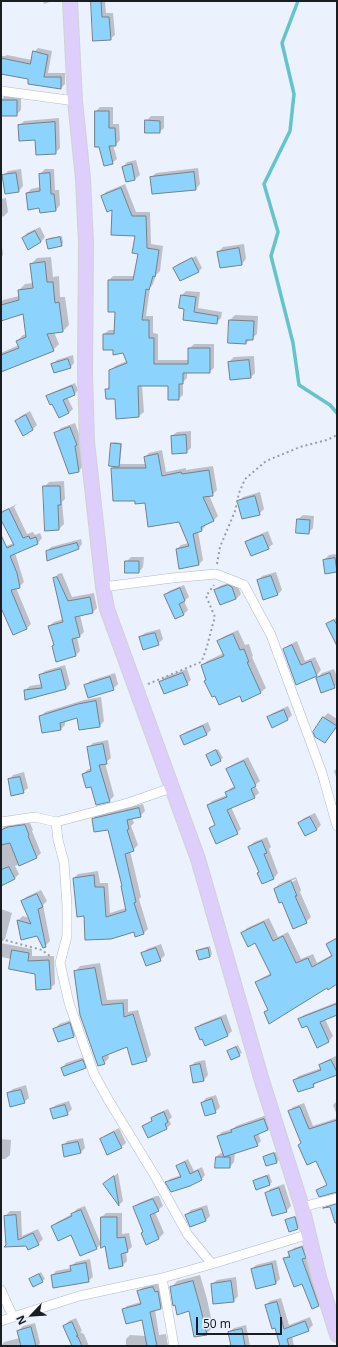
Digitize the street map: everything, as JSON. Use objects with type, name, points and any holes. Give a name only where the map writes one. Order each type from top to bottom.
[{"type":"main road","points":[[70,1],[75,101],[83,179],[87,442],[103,587],[107,609],[198,859],[262,1081],[302,1207],[319,1277],[337,1335]]},
{"type":"street","points":[[1,91],[75,101]]},
{"type":"street","points":[[103,587],[216,574],[244,585],[271,635],[322,773],[337,826]]},
{"type":"street","points":[[1,822],[35,817],[56,822],[128,803],[171,788]]},
{"type":"street","points":[[56,822],[58,840],[64,862],[67,905],[67,936],[60,963],[69,1003],[94,1074],[155,1176],[188,1236],[212,1264]]},
{"type":"street","points":[[302,1207],[337,1198]]},
{"type":"street","points":[[1,1321],[79,1296],[162,1278],[309,1234]]},
{"type":"street","points":[[162,1278],[174,1346]]},
{"type":"street","points":[[1,1290],[13,1318]]},
{"type":"path","points":[[136,690],[201,662],[207,650],[208,639],[215,617],[206,596],[213,587],[220,548],[235,511],[238,493],[245,479],[266,461],[300,447],[327,440],[337,435]]},
{"type":"path","points":[[1,939],[42,950],[60,963]]},
{"type":"building","points":[[91,1],[101,1],[102,17],[109,17],[111,40],[93,41]]},
{"type":"building","points":[[33,51],[48,55],[44,77],[61,77],[61,89],[28,84],[28,79],[1,74],[1,58],[30,64]]},
{"type":"building","points":[[1,100],[17,100],[17,116],[1,116]]},
{"type":"building","points":[[95,111],[109,111],[109,128],[115,128],[116,146],[109,146],[113,164],[104,166],[99,147],[95,147]]},
{"type":"building","points":[[145,120],[160,121],[160,133],[145,133]]},
{"type":"building","points":[[55,122],[56,154],[36,155],[35,140],[19,141],[18,125]]},
{"type":"building","points":[[132,164],[135,180],[126,182],[122,167]]},
{"type":"building","points":[[194,172],[196,190],[152,194],[150,177]]},
{"type":"building","points":[[16,173],[19,192],[5,194],[2,175]]},
{"type":"building","points":[[50,173],[51,194],[54,194],[56,211],[40,213],[39,208],[28,210],[26,193],[40,191],[39,174]]},
{"type":"building","points":[[121,188],[132,216],[146,216],[147,248],[159,250],[155,277],[153,276],[149,290],[146,289],[142,320],[149,320],[149,338],[154,338],[154,364],[188,364],[188,348],[210,348],[210,373],[183,373],[183,384],[179,384],[179,400],[168,400],[168,386],[138,386],[139,417],[116,419],[115,399],[106,399],[105,389],[109,389],[109,370],[127,363],[123,353],[113,355],[113,350],[103,350],[103,334],[114,334],[115,312],[108,312],[108,280],[133,280],[138,254],[132,253],[135,236],[111,235],[112,210],[107,212],[101,196]]},
{"type":"building","points":[[35,231],[41,242],[28,250],[22,238]]},
{"type":"building","points":[[60,237],[62,246],[48,249],[46,240]]},
{"type":"building","points":[[239,248],[242,265],[220,268],[217,252]]},
{"type":"building","points":[[192,258],[199,272],[180,281],[173,268]]},
{"type":"building","points":[[45,262],[47,282],[53,282],[55,303],[59,302],[63,332],[47,334],[54,351],[1,372],[1,355],[19,348],[16,341],[26,337],[23,314],[1,321],[1,305],[19,300],[18,290],[33,288],[30,264]]},
{"type":"building","points":[[181,295],[196,297],[194,312],[218,316],[217,324],[183,320],[184,309],[179,308]]},
{"type":"building","points":[[229,320],[254,321],[253,340],[246,340],[246,344],[228,343]]},
{"type":"building","points":[[68,359],[71,368],[54,373],[51,364]]},
{"type":"building","points":[[249,360],[251,378],[230,380],[228,362]]},
{"type":"building","points":[[72,386],[75,395],[63,400],[69,413],[59,418],[46,396]]},
{"type":"building","points":[[26,415],[33,430],[23,436],[15,421]]},
{"type":"building","points":[[70,427],[77,445],[75,446],[79,472],[69,474],[54,433]]},
{"type":"building","points":[[186,435],[187,453],[172,454],[171,436]]},
{"type":"building","points":[[111,443],[121,444],[119,467],[109,466]]},
{"type":"building","points":[[158,454],[162,476],[181,472],[182,474],[209,470],[213,496],[203,497],[214,521],[201,527],[202,531],[193,534],[199,565],[179,569],[176,549],[189,546],[179,522],[148,527],[145,503],[135,504],[135,501],[113,501],[111,468],[146,468],[144,457]]},
{"type":"building","points":[[43,486],[60,486],[61,505],[58,505],[59,530],[45,531]]},
{"type":"building","points":[[255,496],[260,515],[242,519],[237,501]]},
{"type":"building","points":[[9,509],[23,538],[29,536],[30,539],[36,537],[38,544],[10,556],[17,573],[20,588],[11,590],[27,629],[13,635],[1,608],[1,535],[7,548],[14,545],[1,520],[1,513]]},
{"type":"building","points":[[297,519],[310,520],[309,534],[296,533]]},
{"type":"building","points":[[263,535],[269,549],[251,556],[245,542]]},
{"type":"building","points":[[77,543],[79,549],[47,561],[46,551]]},
{"type":"building","points":[[335,558],[337,572],[325,574],[323,560]]},
{"type":"building","points":[[125,561],[139,561],[139,573],[125,573]]},
{"type":"building","points":[[271,576],[278,595],[263,600],[257,580]]},
{"type":"building","points":[[57,577],[68,601],[90,597],[93,613],[75,617],[80,637],[72,639],[76,656],[56,662],[52,646],[54,645],[48,626],[63,622],[53,578]]},
{"type":"building","points":[[228,585],[232,587],[236,599],[220,605],[214,590]]},
{"type":"building","points":[[180,588],[185,601],[179,604],[184,615],[175,619],[164,595]]},
{"type":"building","points":[[334,620],[337,625],[337,646],[326,624]]},
{"type":"building","points":[[155,633],[159,645],[143,650],[139,637]]},
{"type":"building","points":[[233,634],[240,650],[244,649],[249,662],[247,662],[261,693],[242,702],[240,696],[219,705],[215,696],[212,697],[204,681],[206,680],[201,665],[224,656],[217,641]]},
{"type":"building","points":[[292,645],[301,665],[311,661],[317,676],[296,685],[283,649]]},
{"type":"building","points":[[61,669],[66,689],[25,700],[24,690],[42,688],[39,675]]},
{"type":"building","points":[[183,673],[188,685],[164,694],[159,682]]},
{"type":"building","points":[[330,673],[335,688],[321,693],[316,678]]},
{"type":"building","points":[[110,677],[114,690],[88,698],[84,685]]},
{"type":"building","points":[[96,701],[100,727],[79,730],[77,718],[60,723],[61,730],[42,733],[39,716],[78,704]]},
{"type":"building","points":[[284,710],[288,720],[272,728],[267,717]]},
{"type":"building","points":[[323,717],[337,726],[325,743],[315,737],[313,732]]},
{"type":"building","points":[[203,726],[207,735],[184,745],[180,736]]},
{"type":"building","points":[[103,744],[107,764],[99,765],[110,802],[96,805],[91,787],[86,788],[82,774],[91,771],[87,747]]},
{"type":"building","points":[[216,750],[221,761],[211,766],[206,755]]},
{"type":"building","points":[[244,761],[256,786],[251,789],[255,798],[227,810],[238,834],[216,844],[209,828],[215,825],[207,805],[227,797],[225,792],[235,788],[226,769]]},
{"type":"building","points":[[20,777],[24,793],[11,796],[8,779]]},
{"type":"building","points":[[139,808],[141,817],[127,820],[129,829],[127,830],[134,851],[125,854],[136,902],[134,903],[144,934],[135,937],[134,932],[111,939],[85,940],[84,916],[77,917],[73,878],[94,875],[95,887],[104,887],[106,917],[126,911],[122,886],[108,830],[94,832],[92,819]]},
{"type":"building","points":[[310,817],[317,830],[305,836],[298,823]]},
{"type":"building","points":[[25,825],[37,858],[19,866],[10,843],[1,845],[1,830],[8,827]]},
{"type":"building","points":[[262,841],[267,853],[264,854],[274,879],[262,884],[257,873],[259,872],[248,847]]},
{"type":"building","points":[[9,867],[15,879],[1,886],[1,870]]},
{"type":"building","points":[[291,881],[297,896],[295,896],[307,923],[293,929],[282,902],[279,903],[274,889]]},
{"type":"building","points":[[37,894],[43,907],[38,909],[46,947],[43,948],[37,936],[21,940],[17,920],[31,924],[21,901]]},
{"type":"building","points":[[264,922],[273,941],[283,936],[296,963],[308,958],[312,967],[332,956],[326,944],[337,938],[337,984],[328,990],[327,988],[269,1024],[264,1012],[268,1010],[255,982],[271,975],[255,943],[248,947],[241,933]]},
{"type":"building","points":[[156,948],[161,961],[146,966],[141,953]]},
{"type":"building","points":[[208,948],[210,957],[199,960],[196,951]]},
{"type":"building","points":[[12,950],[29,953],[28,961],[49,960],[51,989],[36,990],[35,974],[9,969]]},
{"type":"building","points":[[95,968],[102,1005],[123,1003],[124,1017],[133,1014],[147,1061],[132,1065],[127,1047],[102,1057],[105,1064],[98,1066],[80,1015],[74,971]]},
{"type":"building","points":[[337,1004],[337,1015],[320,1022],[329,1042],[317,1048],[307,1026],[302,1028],[298,1019]]},
{"type":"building","points":[[221,1018],[228,1036],[205,1046],[202,1039],[200,1040],[195,1028]]},
{"type":"building","points":[[70,1023],[74,1037],[58,1042],[53,1029]]},
{"type":"building","points":[[236,1047],[240,1056],[231,1060],[227,1051]]},
{"type":"building","points":[[83,1060],[86,1068],[64,1076],[61,1068]]},
{"type":"building","points":[[331,1060],[337,1075],[313,1084],[314,1087],[298,1092],[293,1080],[321,1070],[319,1065]]},
{"type":"building","points":[[200,1064],[204,1081],[193,1083],[190,1066]]},
{"type":"building","points":[[21,1090],[25,1103],[10,1107],[7,1093]]},
{"type":"building","points":[[212,1099],[216,1113],[205,1116],[201,1103]]},
{"type":"building","points":[[65,1105],[68,1115],[53,1119],[50,1109]]},
{"type":"building","points":[[300,1107],[309,1129],[337,1120],[337,1192],[319,1197],[316,1190],[327,1185],[316,1161],[307,1165],[298,1145],[301,1143],[288,1111]]},
{"type":"building","points":[[164,1112],[168,1122],[165,1124],[167,1129],[148,1138],[142,1126],[152,1121],[151,1118]]},
{"type":"building","points":[[264,1119],[268,1130],[254,1136],[258,1146],[224,1157],[217,1136],[232,1132],[231,1130]]},
{"type":"building","points":[[114,1132],[122,1148],[107,1155],[100,1139]]},
{"type":"building","points":[[78,1142],[81,1153],[64,1157],[62,1145]]},
{"type":"building","points":[[274,1153],[277,1163],[266,1166],[263,1157]]},
{"type":"building","points":[[216,1157],[230,1157],[230,1168],[215,1168]]},
{"type":"building","points":[[185,1162],[190,1174],[198,1170],[202,1180],[190,1186],[171,1192],[165,1182],[181,1177],[176,1166]]},
{"type":"building","points":[[114,1176],[119,1206],[103,1184]]},
{"type":"building","points":[[267,1176],[270,1185],[256,1190],[253,1181]]},
{"type":"building","points":[[279,1188],[287,1212],[272,1216],[265,1193]]},
{"type":"building","points":[[153,1199],[159,1211],[150,1215],[159,1239],[146,1245],[141,1233],[143,1232],[133,1207]]},
{"type":"building","points":[[337,1204],[337,1223],[335,1223],[330,1207],[323,1208]]},
{"type":"building","points":[[202,1209],[206,1221],[190,1227],[185,1215]]},
{"type":"building","points":[[81,1210],[97,1249],[80,1256],[71,1235],[58,1241],[51,1226]]},
{"type":"building","points":[[16,1215],[18,1240],[33,1233],[39,1245],[28,1250],[26,1246],[4,1247],[6,1245],[4,1216]]},
{"type":"building","points":[[101,1217],[117,1217],[117,1238],[125,1237],[128,1252],[121,1254],[123,1266],[109,1269],[105,1246],[101,1248]]},
{"type":"building","points":[[295,1217],[298,1229],[289,1232],[285,1220]]},
{"type":"building","points":[[302,1247],[306,1258],[302,1259],[319,1306],[312,1309],[302,1284],[294,1287],[283,1258],[290,1257],[288,1252]]},
{"type":"building","points":[[86,1263],[89,1282],[53,1288],[51,1275],[71,1271],[70,1266]]},
{"type":"building","points":[[272,1264],[276,1284],[256,1289],[251,1269]]},
{"type":"building","points":[[39,1274],[43,1282],[33,1287],[29,1279]]},
{"type":"building","points":[[193,1281],[207,1335],[194,1337],[189,1311],[177,1315],[175,1305],[173,1306],[170,1287]]},
{"type":"building","points":[[231,1281],[234,1302],[213,1304],[211,1284]]},
{"type":"building","points":[[153,1287],[155,1292],[158,1291],[161,1309],[150,1312],[157,1346],[147,1346],[142,1320],[126,1324],[122,1309],[141,1304],[137,1291]]},
{"type":"building","points":[[277,1302],[284,1329],[305,1321],[309,1331],[287,1339],[289,1346],[280,1346],[275,1328],[272,1329],[265,1305]]},
{"type":"building","points":[[72,1322],[78,1336],[76,1336],[78,1337],[82,1346],[72,1346],[63,1326]]},
{"type":"building","points":[[31,1327],[36,1346],[21,1346],[17,1331]]},
{"type":"building","points":[[242,1329],[245,1346],[231,1346],[228,1332]]},
{"type":"waterway","points":[[298,1],[282,43],[294,94],[290,131],[264,184],[278,232],[271,256],[293,343],[299,385],[330,405],[337,413]]}]
